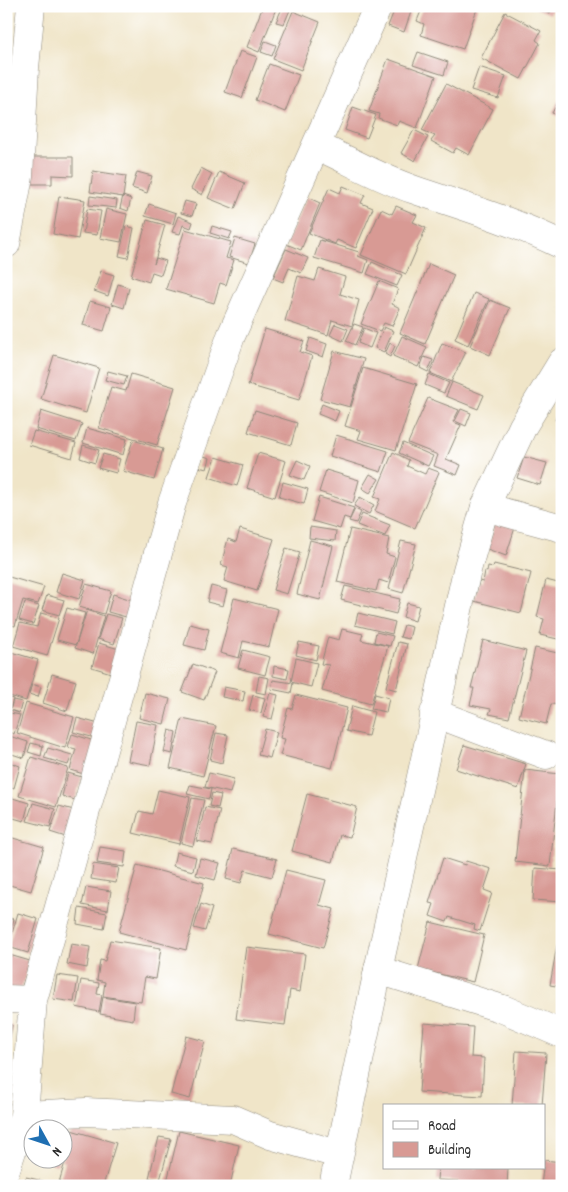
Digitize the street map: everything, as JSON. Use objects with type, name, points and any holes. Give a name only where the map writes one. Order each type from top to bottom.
[{"type":"street","points":[[6,244],[19,176],[24,68],[31,6]]},
{"type":"street","points":[[6,1169],[24,1115],[33,1000],[172,503],[231,336],[378,6]]},
{"type":"street","points":[[316,146],[413,189],[484,211],[535,231],[562,245]]},
{"type":"street","points":[[333,1186],[338,1154],[466,570],[485,507],[524,426],[562,362]]},
{"type":"street","points":[[485,507],[562,528]]},
{"type":"street","points":[[434,713],[546,755]]},
{"type":"street","points":[[378,970],[503,1009],[562,1034]]},
{"type":"street","points":[[6,999],[33,1000]]},
{"type":"street","points":[[24,1115],[86,1112],[233,1119],[270,1135],[338,1154]]},
{"type":"building","points":[[263,6],[277,6],[259,52],[247,47]]},
{"type":"building","points":[[283,6],[290,10],[284,24],[276,22]]},
{"type":"building","points":[[396,6],[413,6],[404,32],[388,26]]},
{"type":"building","points":[[423,6],[478,6],[463,49],[421,35],[424,24],[417,21]]},
{"type":"building","points":[[531,6],[553,6],[550,14]]},
{"type":"building","points":[[293,11],[320,22],[301,70],[273,59]]},
{"type":"building","points":[[505,12],[541,31],[536,40],[540,43],[521,79],[481,58]]},
{"type":"building","points":[[265,41],[276,45],[272,56],[261,52]]},
{"type":"building","points":[[240,51],[257,57],[242,98],[225,92]]},
{"type":"building","points":[[418,52],[448,62],[444,75],[413,65]]},
{"type":"building","points":[[388,59],[436,76],[417,128],[399,121],[397,125],[378,118],[379,114],[369,111]]},
{"type":"building","points":[[269,64],[299,75],[285,112],[255,100]]},
{"type":"building","points":[[479,67],[506,76],[498,98],[471,90]]},
{"type":"building","points":[[446,84],[493,109],[469,155],[456,148],[453,153],[431,141],[435,136],[422,130]]},
{"type":"building","points":[[562,95],[562,118],[552,113]]},
{"type":"building","points":[[353,107],[376,115],[367,138],[345,130]]},
{"type":"building","points":[[414,130],[428,137],[415,161],[401,153]]},
{"type":"building","points":[[29,157],[73,157],[73,176],[52,175],[52,184],[29,184]]},
{"type":"building","points":[[201,168],[212,174],[202,195],[191,189]]},
{"type":"building","points":[[93,171],[126,176],[123,197],[90,192]]},
{"type":"building","points":[[137,172],[152,176],[147,193],[132,188]]},
{"type":"building","points":[[219,172],[245,183],[235,209],[208,198]]},
{"type":"building","points":[[343,186],[365,195],[361,203],[373,208],[356,248],[337,240],[335,244],[309,233],[329,188],[340,193]]},
{"type":"building","points":[[59,196],[85,200],[78,239],[53,234]]},
{"type":"building","points":[[90,196],[117,200],[116,208],[89,205]]},
{"type":"building","points":[[123,196],[131,199],[128,211],[120,208]]},
{"type":"building","points":[[307,197],[320,203],[301,250],[286,244]]},
{"type":"building","points":[[185,201],[196,204],[192,216],[181,213]]},
{"type":"building","points":[[149,204],[176,213],[173,224],[145,216]]},
{"type":"building","points":[[396,206],[417,215],[413,222],[426,228],[406,274],[361,255],[381,209],[392,214]]},
{"type":"building","points":[[87,209],[101,211],[97,235],[83,233]]},
{"type":"building","points":[[106,209],[127,214],[121,242],[100,238]]},
{"type":"building","points":[[178,216],[193,222],[191,228],[183,225],[180,234],[172,232]]},
{"type":"building","points":[[147,220],[165,225],[154,264],[156,258],[166,261],[161,275],[152,272],[149,282],[131,276]]},
{"type":"building","points":[[126,226],[134,228],[128,258],[119,256]]},
{"type":"building","points":[[212,226],[232,232],[229,239],[210,233]]},
{"type":"building","points":[[185,229],[231,242],[226,258],[234,260],[226,285],[220,283],[214,303],[166,289]]},
{"type":"building","points":[[235,238],[255,244],[249,263],[229,257]]},
{"type":"building","points":[[320,240],[359,252],[358,256],[368,260],[364,273],[314,258]]},
{"type":"building","points":[[286,249],[308,258],[301,273],[289,268],[283,282],[273,278]]},
{"type":"building","points":[[372,262],[402,275],[397,286],[367,274]]},
{"type":"building","points":[[429,264],[454,275],[425,344],[400,333]]},
{"type":"building","points":[[319,269],[345,277],[340,294],[359,300],[352,326],[332,320],[328,335],[285,321],[298,276],[315,281]]},
{"type":"building","points":[[101,271],[114,275],[108,296],[94,291]]},
{"type":"building","points":[[379,281],[398,289],[392,304],[400,308],[392,326],[384,323],[380,331],[361,324]]},
{"type":"building","points":[[118,284],[129,288],[124,308],[112,304]]},
{"type":"building","points":[[474,293],[489,299],[468,345],[455,339]]},
{"type":"building","points":[[490,300],[510,308],[490,355],[470,346]]},
{"type":"building","points":[[90,301],[111,307],[104,331],[83,325]]},
{"type":"building","points":[[335,324],[348,329],[343,341],[330,335]]},
{"type":"building","points":[[354,324],[363,327],[355,345],[346,341]]},
{"type":"building","points":[[384,327],[393,331],[384,352],[375,348]]},
{"type":"building","points":[[364,328],[376,333],[370,348],[358,343]]},
{"type":"building","points":[[265,329],[304,341],[300,352],[312,356],[299,400],[248,385]]},
{"type":"building","points":[[402,336],[427,347],[418,367],[393,356]]},
{"type":"building","points":[[310,338],[327,344],[323,357],[306,351]]},
{"type":"building","points":[[390,343],[395,346],[390,357],[385,354]]},
{"type":"building","points":[[442,343],[466,352],[451,382],[430,373]]},
{"type":"building","points":[[334,351],[364,359],[350,407],[320,399]]},
{"type":"building","points":[[54,355],[99,368],[86,413],[41,399]]},
{"type":"building","points":[[424,357],[433,360],[428,372],[420,368]]},
{"type":"building","points":[[363,368],[417,384],[396,450],[358,439],[361,431],[345,426]]},
{"type":"building","points":[[108,371],[127,376],[124,385],[105,380]]},
{"type":"building","points":[[131,374],[175,387],[157,445],[99,428],[111,387],[126,391]]},
{"type":"building","points":[[429,374],[449,383],[444,393],[425,385]]},
{"type":"building","points":[[452,382],[484,395],[478,409],[446,396]]},
{"type":"building","points":[[428,398],[459,410],[453,422],[461,425],[446,459],[461,465],[457,475],[434,466],[438,455],[408,443]]},
{"type":"building","points":[[562,401],[562,422],[555,420]]},
{"type":"building","points":[[322,404],[339,411],[335,421],[318,414]]},
{"type":"building","points":[[461,409],[471,413],[466,426],[455,421]]},
{"type":"building","points":[[255,410],[297,423],[291,445],[248,432]]},
{"type":"building","points":[[41,411],[82,424],[76,441],[36,429]]},
{"type":"building","points":[[87,428],[127,439],[123,455],[83,443]]},
{"type":"building","points":[[34,431],[76,443],[72,458],[29,445]]},
{"type":"building","points":[[336,435],[388,451],[381,472],[330,456]]},
{"type":"building","points":[[133,440],[163,449],[154,480],[123,471]]},
{"type":"building","points":[[403,443],[433,456],[428,466],[399,453]]},
{"type":"building","points":[[83,445],[99,450],[95,463],[80,458]]},
{"type":"building","points":[[393,452],[409,460],[407,466],[425,474],[428,468],[439,472],[415,528],[375,511],[380,499],[374,497]]},
{"type":"building","points":[[258,453],[286,461],[275,497],[247,488]]},
{"type":"building","points":[[103,454],[120,459],[116,473],[98,468]]},
{"type":"building","points":[[201,455],[210,458],[207,469],[198,467]]},
{"type":"building","points":[[216,457],[243,465],[237,486],[209,477]]},
{"type":"building","points":[[524,457],[547,463],[540,485],[517,478]]},
{"type":"building","points":[[297,460],[310,466],[304,480],[290,475]]},
{"type":"building","points":[[326,470],[359,480],[353,503],[319,492]]},
{"type":"building","points":[[370,474],[379,479],[370,493],[362,488]]},
{"type":"building","points":[[283,482],[308,489],[304,504],[279,497]]},
{"type":"building","points":[[319,497],[354,508],[350,519],[344,517],[340,529],[312,521]]},
{"type":"building","points":[[360,497],[374,505],[369,514],[354,506]]},
{"type":"building","points":[[355,509],[361,512],[356,523],[349,521]]},
{"type":"building","points":[[498,513],[518,518],[506,556],[487,549]]},
{"type":"building","points":[[362,514],[390,525],[385,536],[357,525]]},
{"type":"building","points":[[310,527],[336,531],[335,541],[309,538]]},
{"type":"building","points":[[240,529],[274,539],[257,591],[224,581],[228,567],[221,565],[228,539],[236,542]]},
{"type":"building","points":[[350,529],[389,538],[386,554],[395,557],[388,583],[379,580],[376,591],[337,582]]},
{"type":"building","points":[[310,540],[333,546],[320,600],[297,594]]},
{"type":"building","points":[[401,541],[416,544],[403,593],[389,589]]},
{"type":"building","points":[[286,548],[300,552],[287,594],[273,590]]},
{"type":"building","points":[[494,564],[531,573],[521,613],[474,601],[479,581],[483,582],[488,566],[493,567]]},
{"type":"building","points":[[62,573],[85,580],[79,599],[56,592]]},
{"type":"building","points":[[9,577],[44,587],[38,604],[23,600],[15,626],[6,624],[6,585]]},
{"type":"building","points":[[546,580],[562,584],[562,640],[540,635],[544,619],[537,617]]},
{"type":"building","points":[[86,584],[111,591],[104,614],[79,607]]},
{"type":"building","points":[[211,586],[227,590],[223,606],[207,602]]},
{"type":"building","points":[[345,586],[400,599],[396,614],[341,600]]},
{"type":"building","points":[[113,594],[132,600],[126,617],[108,612]]},
{"type":"building","points":[[47,595],[64,600],[59,615],[42,610]]},
{"type":"building","points":[[234,598],[278,609],[269,647],[243,641],[239,658],[220,653]]},
{"type":"building","points":[[25,602],[39,606],[33,624],[19,620]]},
{"type":"building","points":[[407,603],[419,606],[415,621],[403,617]]},
{"type":"building","points":[[67,608],[85,613],[76,645],[57,640]]},
{"type":"building","points":[[87,610],[104,616],[93,654],[75,648]]},
{"type":"building","points":[[41,613],[59,618],[47,656],[13,646],[20,623],[37,627]]},
{"type":"building","points":[[358,613],[395,622],[392,634],[355,625]]},
{"type":"building","points":[[106,614],[122,618],[114,644],[98,639]]},
{"type":"building","points":[[190,624],[209,629],[204,650],[184,645]]},
{"type":"building","points":[[404,625],[412,627],[409,639],[400,637]]},
{"type":"building","points":[[342,629],[363,634],[361,640],[388,646],[371,704],[322,691],[329,665],[321,664],[328,637],[339,640]]},
{"type":"building","points":[[376,632],[393,636],[390,646],[374,642]]},
{"type":"building","points":[[483,640],[526,651],[509,718],[489,714],[491,709],[470,705],[474,688],[471,688]]},
{"type":"building","points":[[299,642],[319,646],[316,660],[296,655]]},
{"type":"building","points":[[398,642],[407,644],[396,690],[386,687]]},
{"type":"building","points":[[99,643],[119,649],[111,673],[92,667]]},
{"type":"building","points":[[535,648],[562,654],[562,705],[551,704],[546,724],[519,717]]},
{"type":"building","points":[[243,650],[270,657],[265,675],[238,668]]},
{"type":"building","points":[[11,652],[38,660],[26,701],[6,695],[6,664]]},
{"type":"building","points":[[296,658],[317,663],[311,687],[291,682]]},
{"type":"building","points":[[193,664],[215,672],[204,700],[182,692]]},
{"type":"building","points":[[274,666],[289,669],[287,679],[273,676]]},
{"type":"building","points":[[52,674],[76,681],[67,711],[43,703]]},
{"type":"building","points":[[259,676],[269,678],[266,694],[256,692]]},
{"type":"building","points":[[273,680],[293,683],[291,693],[271,689]]},
{"type":"building","points":[[32,684],[41,687],[38,697],[29,694]]},
{"type":"building","points":[[224,687],[245,691],[243,701],[222,697]]},
{"type":"building","points":[[145,693],[170,699],[164,724],[139,718]]},
{"type":"building","points":[[270,693],[278,695],[272,719],[263,717]]},
{"type":"building","points":[[375,694],[389,698],[386,712],[371,709]]},
{"type":"building","points":[[253,695],[265,698],[261,713],[249,710]]},
{"type":"building","points":[[296,695],[347,708],[332,768],[280,755],[285,739],[280,738],[288,708],[292,709]]},
{"type":"building","points":[[6,697],[13,699],[7,718],[6,718]]},
{"type":"building","points":[[13,700],[22,702],[19,713],[10,710]]},
{"type":"building","points":[[26,703],[74,717],[65,748],[17,733]]},
{"type":"building","points":[[352,706],[374,712],[368,736],[346,731]]},
{"type":"building","points":[[10,713],[20,715],[14,734],[6,731]]},
{"type":"building","points":[[77,718],[99,724],[95,738],[73,732]]},
{"type":"building","points":[[182,719],[216,726],[203,776],[170,768]]},
{"type":"building","points":[[136,721],[158,725],[150,765],[128,761]]},
{"type":"building","points":[[265,729],[277,732],[270,758],[258,755]]},
{"type":"building","points":[[169,730],[176,732],[172,754],[164,752]]},
{"type":"building","points":[[216,733],[228,735],[222,763],[210,760]]},
{"type":"building","points":[[72,734],[98,742],[87,775],[70,770],[76,749],[68,747]]},
{"type":"building","points":[[6,735],[28,742],[24,758],[6,752]]},
{"type":"building","points":[[31,743],[43,746],[41,756],[28,752]]},
{"type":"building","points":[[464,745],[526,764],[518,789],[456,769]]},
{"type":"building","points":[[48,748],[72,755],[68,765],[44,758]]},
{"type":"building","points":[[31,757],[68,768],[56,807],[19,796]]},
{"type":"building","points":[[9,762],[20,766],[14,788],[6,785]]},
{"type":"building","points":[[525,770],[560,774],[550,866],[515,862]]},
{"type":"building","points":[[68,773],[82,777],[75,800],[62,796]]},
{"type":"building","points":[[209,773],[234,779],[230,793],[205,787]]},
{"type":"building","points":[[190,785],[211,789],[209,799],[187,794]]},
{"type":"building","points":[[158,790],[190,797],[179,844],[133,833],[139,811],[152,814]]},
{"type":"building","points":[[212,793],[221,795],[218,808],[209,806]]},
{"type":"building","points":[[307,794],[357,807],[350,837],[340,835],[333,862],[292,851]]},
{"type":"building","points":[[6,796],[29,803],[24,821],[6,816]]},
{"type":"building","points":[[192,798],[204,800],[193,846],[181,843]]},
{"type":"building","points":[[33,803],[55,809],[50,827],[27,821]]},
{"type":"building","points":[[59,806],[81,812],[72,839],[50,832]]},
{"type":"building","points":[[205,807],[220,810],[212,844],[197,841]]},
{"type":"building","points":[[6,836],[44,847],[31,891],[6,884]]},
{"type":"building","points":[[100,847],[126,851],[124,867],[97,863]]},
{"type":"building","points":[[233,849],[277,859],[272,877],[245,870],[241,883],[226,879]]},
{"type":"building","points":[[176,852],[196,857],[193,871],[173,866]]},
{"type":"building","points":[[200,858],[220,863],[215,880],[196,875]]},
{"type":"building","points":[[443,858],[465,865],[466,861],[491,869],[484,890],[492,893],[480,931],[474,929],[475,925],[449,917],[447,922],[430,916],[434,904],[429,903]]},
{"type":"building","points":[[93,864],[119,868],[116,883],[91,879]]},
{"type":"building","points":[[137,865],[204,883],[186,950],[119,932]]},
{"type":"building","points":[[535,868],[562,870],[562,902],[533,900]]},
{"type":"building","points":[[286,870],[326,880],[319,905],[334,909],[323,948],[269,934]]},
{"type":"building","points":[[86,887],[111,891],[108,910],[82,905]]},
{"type":"building","points":[[201,904],[212,908],[205,931],[194,928]]},
{"type":"building","points":[[79,908],[107,913],[104,929],[77,924]]},
{"type":"building","points":[[18,913],[38,919],[28,953],[8,947]]},
{"type":"building","points":[[6,917],[14,919],[7,942],[6,942]]},
{"type":"building","points":[[430,922],[484,935],[473,982],[418,969]]},
{"type":"building","points":[[110,940],[161,948],[156,979],[145,977],[141,1002],[103,996],[105,982],[97,980],[100,960],[105,961]]},
{"type":"building","points":[[71,944],[90,947],[87,968],[67,964]]},
{"type":"building","points":[[557,945],[562,946],[562,987],[550,985]]},
{"type":"building","points":[[246,947],[305,954],[300,992],[290,990],[285,1025],[236,1019]]},
{"type":"building","points":[[6,954],[30,961],[20,993],[6,988]]},
{"type":"building","points":[[57,975],[78,978],[74,1002],[53,999]]},
{"type":"building","points":[[81,980],[99,983],[97,994],[102,995],[99,1012],[76,1007]]},
{"type":"building","points":[[103,997],[135,1002],[133,1020],[100,1014]]},
{"type":"building","points":[[424,1023],[473,1027],[471,1057],[484,1058],[482,1096],[419,1092]]},
{"type":"building","points":[[6,1024],[12,1025],[8,1050],[6,1049]]},
{"type":"building","points":[[186,1036],[205,1041],[190,1099],[171,1094]]},
{"type":"building","points":[[516,1051],[546,1053],[542,1104],[512,1104]]},
{"type":"building","points":[[6,1084],[15,1086],[11,1104],[6,1103]]},
{"type":"building","points":[[72,1130],[116,1143],[103,1186],[58,1186],[63,1170],[72,1170]]},
{"type":"building","points":[[179,1131],[239,1145],[230,1186],[166,1186]]},
{"type":"building","points":[[159,1137],[171,1139],[160,1180],[149,1178]]},
{"type":"building","points":[[546,1160],[562,1162],[562,1186],[541,1186],[543,1170],[546,1170]]},
{"type":"building","points":[[438,1170],[508,1170],[507,1186],[458,1186],[458,1181],[437,1180]]},
{"type":"building","points":[[26,1177],[51,1183],[50,1186],[23,1186]]}]
